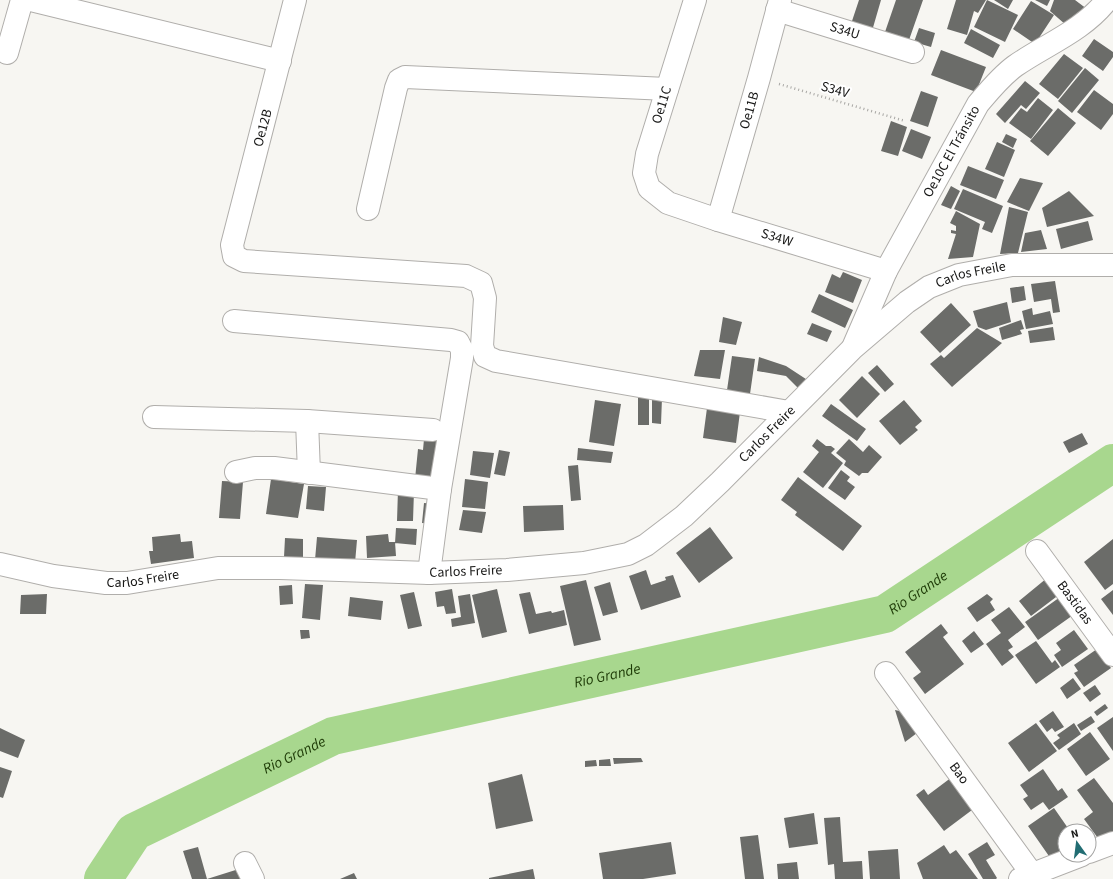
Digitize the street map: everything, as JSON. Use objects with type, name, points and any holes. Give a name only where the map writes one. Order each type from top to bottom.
[{"type":"street","points":[[7,53],[22,0]]},
{"type":"street","points":[[31,0],[280,61]]},
{"type":"street","name":"Oe12B","points":[[295,0],[232,245],[234,256],[244,261],[466,276],[481,283],[485,298],[482,346],[485,356],[496,361],[789,412]]},
{"type":"street","name":"Oe11C","points":[[668,203],[649,188],[644,173],[647,154],[695,0]]},
{"type":"street","name":"Oe10C El Tránsito","points":[[852,349],[886,271],[978,104],[994,84],[1014,67],[1083,24],[1101,8],[1107,0]]},
{"type":"street","name":"S34U","points":[[779,5],[912,52]]},
{"type":"street","name":"Oe11B","points":[[718,220],[779,5]]},
{"type":"street","points":[[368,210],[396,88],[399,80],[405,77],[667,89]]},
{"type":"street","name":"S34W","points":[[668,203],[718,220],[886,271]]},
{"type":"street","name":"Carlos Freile","points":[[852,349],[907,302],[929,287],[953,277],[1012,265],[1113,265]]},
{"type":"street","points":[[234,321],[451,340],[458,342],[462,350],[462,358],[440,489],[429,572]]},
{"type":"street","name":"Carlos Freire","points":[[0,564],[53,576],[106,583],[127,583],[218,568],[429,572],[507,570],[584,563],[628,554],[637,550],[684,516],[852,349]]},
{"type":"street","points":[[154,417],[307,421],[433,430]]},
{"type":"street","points":[[307,421],[309,473]]},
{"type":"street","points":[[236,472],[255,468],[274,468],[440,489]]},
{"type":"street","name":"Bastidas","points":[[1037,551],[1113,655]]},
{"type":"street","name":"Bao","points":[[886,672],[1025,877]]},
{"type":"street","points":[[1097,849],[1113,843]]},
{"type":"street","points":[[1025,877],[1061,863]]},
{"type":"path","name":"S34V","points":[[759,78],[905,121]]},
{"type":"building","points":[[859,0],[881,0],[872,31],[851,24]]},
{"type":"building","points":[[896,0],[923,0],[909,40],[885,32]]},
{"type":"building","points":[[956,0],[986,0],[978,13],[974,11],[967,35],[947,29]]},
{"type":"building","points":[[987,0],[1018,15],[1005,42],[974,27]]},
{"type":"building","points":[[994,0],[1013,0],[1008,9]]},
{"type":"building","points":[[1035,0],[1050,0],[1047,6]]},
{"type":"building","points":[[1054,0],[1075,0],[1087,9],[1066,25],[1050,11]]},
{"type":"building","points":[[1031,1],[1054,15],[1035,44],[1013,29]]},
{"type":"building","points":[[919,28],[935,33],[931,47],[914,42]]},
{"type":"building","points":[[971,29],[1000,45],[993,58],[964,43]]},
{"type":"building","points":[[1094,39],[1113,52],[1113,57],[1103,71],[1082,56]]},
{"type":"building","points":[[941,50],[986,67],[976,92],[931,75]]},
{"type":"building","points":[[1064,54],[1083,68],[1058,99],[1039,84]]},
{"type":"building","points":[[1085,68],[1099,80],[1072,113],[1058,101]]},
{"type":"building","points":[[1025,81],[1040,93],[1026,109],[1021,105],[1005,123],[996,114]]},
{"type":"building","points":[[1094,90],[1113,104],[1113,114],[1101,130],[1077,112]]},
{"type":"building","points":[[921,91],[938,97],[928,127],[910,121]]},
{"type":"building","points":[[1038,98],[1053,110],[1031,139],[1009,123],[1021,108],[1027,112]]},
{"type":"building","points":[[1058,108],[1076,123],[1048,156],[1030,141]]},
{"type":"building","points":[[891,121],[907,127],[898,156],[881,151]]},
{"type":"building","points":[[911,129],[931,137],[922,159],[902,151]]},
{"type":"building","points":[[1006,134],[1017,139],[1013,148],[1002,142]]},
{"type":"building","points":[[997,142],[1015,150],[1004,177],[985,169]]},
{"type":"building","points":[[968,166],[1004,180],[996,199],[960,185]]},
{"type":"building","points":[[1020,178],[1043,183],[1029,211],[1007,202]]},
{"type":"building","points":[[951,186],[960,191],[951,209],[941,205]]},
{"type":"building","points":[[963,189],[1003,206],[992,233],[982,229],[985,222],[954,209]]},
{"type":"building","points":[[1069,191],[1094,216],[1047,227],[1042,208]]},
{"type":"building","points":[[1009,207],[1028,212],[1018,253],[1000,254]]},
{"type":"building","points":[[956,211],[980,224],[973,257],[948,259],[956,234],[951,233],[951,230],[956,231],[956,226],[950,223]]},
{"type":"building","points":[[1088,221],[1093,240],[1061,249],[1056,229]]},
{"type":"building","points":[[1041,230],[1047,249],[1021,252],[1025,233]]},
{"type":"building","points":[[843,272],[862,280],[853,303],[825,292],[832,274],[840,278]]},
{"type":"building","points":[[1055,281],[1060,312],[1053,313],[1051,299],[1034,302],[1031,284]]},
{"type":"building","points":[[1024,286],[1026,300],[1012,303],[1010,288]]},
{"type":"building","points":[[819,294],[853,310],[845,328],[811,312]]},
{"type":"building","points":[[1007,302],[1011,322],[986,330],[978,327],[973,311]]},
{"type":"building","points":[[951,303],[971,325],[940,353],[920,332]]},
{"type":"building","points":[[1032,308],[1033,315],[1050,311],[1053,324],[1026,329],[1022,311]]},
{"type":"building","points":[[723,317],[742,322],[736,345],[719,342]]},
{"type":"building","points":[[1021,320],[1024,329],[1020,330],[1022,334],[1002,340],[999,328]]},
{"type":"building","points":[[812,323],[832,331],[827,342],[807,334]]},
{"type":"building","points":[[1053,327],[1055,340],[1030,343],[1028,331]]},
{"type":"building","points":[[977,328],[1002,343],[952,387],[930,364],[941,355],[944,358]]},
{"type":"building","points":[[700,350],[725,350],[720,379],[694,376]]},
{"type":"building","points":[[732,356],[755,359],[750,394],[727,390]]},
{"type":"building","points":[[759,357],[786,366],[812,383],[804,394],[786,376],[757,371]]},
{"type":"building","points":[[877,365],[894,384],[885,392],[868,373]]},
{"type":"building","points":[[862,376],[880,394],[857,418],[839,400]]},
{"type":"building","points":[[649,397],[649,425],[638,425],[638,398]]},
{"type":"building","points":[[652,398],[662,398],[661,424],[652,423]]},
{"type":"building","points":[[595,400],[621,404],[614,446],[589,442]]},
{"type":"building","points":[[904,400],[922,421],[915,427],[918,430],[900,445],[879,421]]},
{"type":"building","points":[[831,404],[866,429],[857,441],[822,416]]},
{"type":"building","points":[[707,408],[740,412],[736,443],[703,438]]},
{"type":"building","points":[[1082,433],[1088,444],[1069,453],[1063,442]]},
{"type":"building","points":[[424,439],[442,440],[439,481],[415,479],[418,449],[423,450]]},
{"type":"building","points":[[817,439],[826,446],[831,446],[835,449],[831,453],[843,463],[823,488],[803,472],[819,452],[812,446]]},
{"type":"building","points":[[849,439],[863,452],[869,445],[882,457],[868,473],[862,473],[859,476],[844,465],[846,461],[836,453]]},
{"type":"building","points":[[578,448],[613,452],[611,463],[577,460]]},
{"type":"building","points":[[499,450],[510,452],[505,476],[494,474]]},
{"type":"building","points":[[473,451],[494,453],[490,478],[470,475]]},
{"type":"building","points":[[578,465],[581,500],[571,501],[568,466]]},
{"type":"building","points":[[841,470],[850,477],[847,481],[855,487],[845,500],[828,488]]},
{"type":"building","points":[[798,477],[862,526],[843,551],[795,515],[797,512],[781,500]]},
{"type":"building","points":[[271,479],[304,484],[298,518],[266,514]]},
{"type":"building","points":[[465,479],[488,482],[485,509],[462,507]]},
{"type":"building","points":[[222,481],[243,482],[240,519],[219,518]]},
{"type":"building","points":[[308,486],[326,487],[324,511],[306,509]]},
{"type":"building","points":[[398,490],[414,491],[413,521],[397,521]]},
{"type":"building","points":[[424,503],[435,504],[434,524],[422,523]]},
{"type":"building","points":[[563,505],[564,530],[524,532],[523,506]]},
{"type":"building","points":[[463,510],[486,512],[482,533],[459,530]]},
{"type":"building","points":[[710,527],[733,558],[699,583],[676,553]]},
{"type":"building","points":[[396,528],[417,529],[416,545],[395,543]]},
{"type":"building","points":[[180,534],[181,542],[192,541],[194,558],[151,564],[149,551],[153,551],[152,537]]},
{"type":"building","points":[[388,534],[389,542],[395,542],[396,556],[367,558],[366,536]]},
{"type":"building","points":[[317,537],[357,540],[355,563],[315,560]]},
{"type":"building","points":[[285,538],[303,539],[303,558],[284,557]]},
{"type":"building","points":[[1113,539],[1113,584],[1105,590],[1084,562]]},
{"type":"building","points":[[646,570],[651,585],[666,580],[665,577],[673,575],[681,597],[641,610],[629,576]]},
{"type":"building","points":[[1047,578],[1060,594],[1031,616],[1019,601]]},
{"type":"building","points":[[586,580],[601,640],[574,646],[560,586]]},
{"type":"building","points":[[610,582],[618,612],[603,616],[594,587]]},
{"type":"building","points":[[305,584],[323,585],[320,620],[302,618]]},
{"type":"building","points":[[292,585],[293,604],[280,605],[279,586]]},
{"type":"building","points":[[452,589],[456,613],[446,614],[444,606],[437,607],[435,592]]},
{"type":"building","points":[[497,589],[507,632],[482,638],[472,595]]},
{"type":"building","points":[[1113,590],[1113,615],[1101,599]]},
{"type":"building","points":[[414,592],[422,626],[408,629],[400,595]]},
{"type":"building","points":[[530,592],[536,614],[551,611],[552,613],[564,610],[567,625],[529,634],[519,594]]},
{"type":"building","points":[[47,594],[46,614],[20,614],[21,595]]},
{"type":"building","points":[[470,594],[475,623],[452,627],[451,619],[461,617],[458,596]]},
{"type":"building","points":[[987,594],[993,599],[990,602],[995,610],[977,622],[967,608]]},
{"type":"building","points":[[1063,595],[1076,613],[1038,640],[1025,622]]},
{"type":"building","points":[[350,597],[383,601],[381,620],[348,616]]},
{"type":"building","points":[[1009,607],[1025,627],[1008,640],[1013,647],[1008,650],[1014,657],[1002,666],[986,644],[1001,633],[991,620]]},
{"type":"building","points":[[941,624],[948,633],[943,637],[964,664],[925,694],[913,678],[921,672],[905,652]]},
{"type":"building","points":[[300,630],[309,630],[310,638],[301,639]]},
{"type":"building","points":[[1074,630],[1088,649],[1062,667],[1054,655],[1061,650],[1056,643]]},
{"type":"building","points":[[974,631],[984,644],[971,653],[962,641]]},
{"type":"building","points":[[1036,641],[1052,663],[1055,660],[1060,667],[1036,684],[1015,655]]},
{"type":"building","points":[[1097,649],[1111,668],[1084,687],[1074,673],[1078,671],[1074,665]]},
{"type":"building","points":[[1073,678],[1081,689],[1067,699],[1060,688]]},
{"type":"building","points":[[1095,685],[1101,694],[1090,702],[1083,693]]},
{"type":"building","points":[[1105,704],[1108,708],[1097,716],[1094,712]]},
{"type":"building","points":[[895,710],[904,712],[921,730],[905,742]]},
{"type":"building","points":[[1053,711],[1064,727],[1055,732],[1052,728],[1047,732],[1039,721]]},
{"type":"building","points":[[1091,716],[1095,722],[1081,731],[1077,725]]},
{"type":"building","points":[[1113,717],[1113,751],[1097,728]]},
{"type":"building","points":[[1036,723],[1057,751],[1029,772],[1008,743]]},
{"type":"building","points":[[1074,723],[1081,734],[1059,750],[1053,743],[1060,738],[1057,735]]},
{"type":"building","points":[[0,728],[25,740],[18,758],[0,751]]},
{"type":"building","points":[[1090,732],[1110,759],[1086,776],[1067,749]]},
{"type":"building","points":[[613,758],[641,758],[643,762],[614,764]]},
{"type":"building","points":[[610,759],[611,766],[599,766],[599,760]]},
{"type":"building","points":[[596,760],[597,766],[585,767],[585,761]]},
{"type":"building","points":[[0,767],[12,771],[3,798],[0,797]]},
{"type":"building","points":[[1043,769],[1058,791],[1062,788],[1068,797],[1049,810],[1043,802],[1031,810],[1023,799],[1028,796],[1020,785]]},
{"type":"building","points":[[522,774],[533,821],[496,829],[488,783]]},
{"type":"building","points":[[956,774],[980,804],[944,831],[916,795],[924,789],[928,795]]},
{"type":"building","points":[[1094,778],[1113,803],[1113,831],[1100,841],[1097,837],[1097,823],[1087,823],[1084,819],[1093,812],[1077,790]]},
{"type":"building","points":[[1054,808],[1064,823],[1057,823],[1057,855],[1051,859],[1028,826]]},
{"type":"building","points":[[814,813],[818,844],[789,848],[784,818]]},
{"type":"building","points":[[840,817],[843,862],[862,861],[863,879],[835,879],[834,864],[828,865],[824,818]]},
{"type":"building","points":[[758,835],[764,879],[745,879],[740,837]]},
{"type":"building","points":[[671,842],[676,874],[643,879],[603,879],[599,853]]},
{"type":"building","points":[[987,842],[995,855],[986,860],[997,878],[996,879],[983,879],[968,854]]},
{"type":"building","points":[[944,845],[950,854],[956,850],[978,879],[923,879],[917,863]]},
{"type":"building","points":[[198,847],[207,879],[192,879],[183,851]]},
{"type":"building","points":[[898,849],[900,879],[870,879],[868,851]]},
{"type":"building","points":[[797,862],[799,879],[778,879],[777,864]]},
{"type":"building","points":[[242,868],[245,879],[207,879]]},
{"type":"building","points":[[533,869],[535,879],[489,879],[489,878]]},
{"type":"building","points":[[354,873],[357,879],[340,879]]},
{"type":"waterway","name":"Rio Grande","points":[[103,879],[134,832],[333,736],[885,614],[1113,463]]}]
